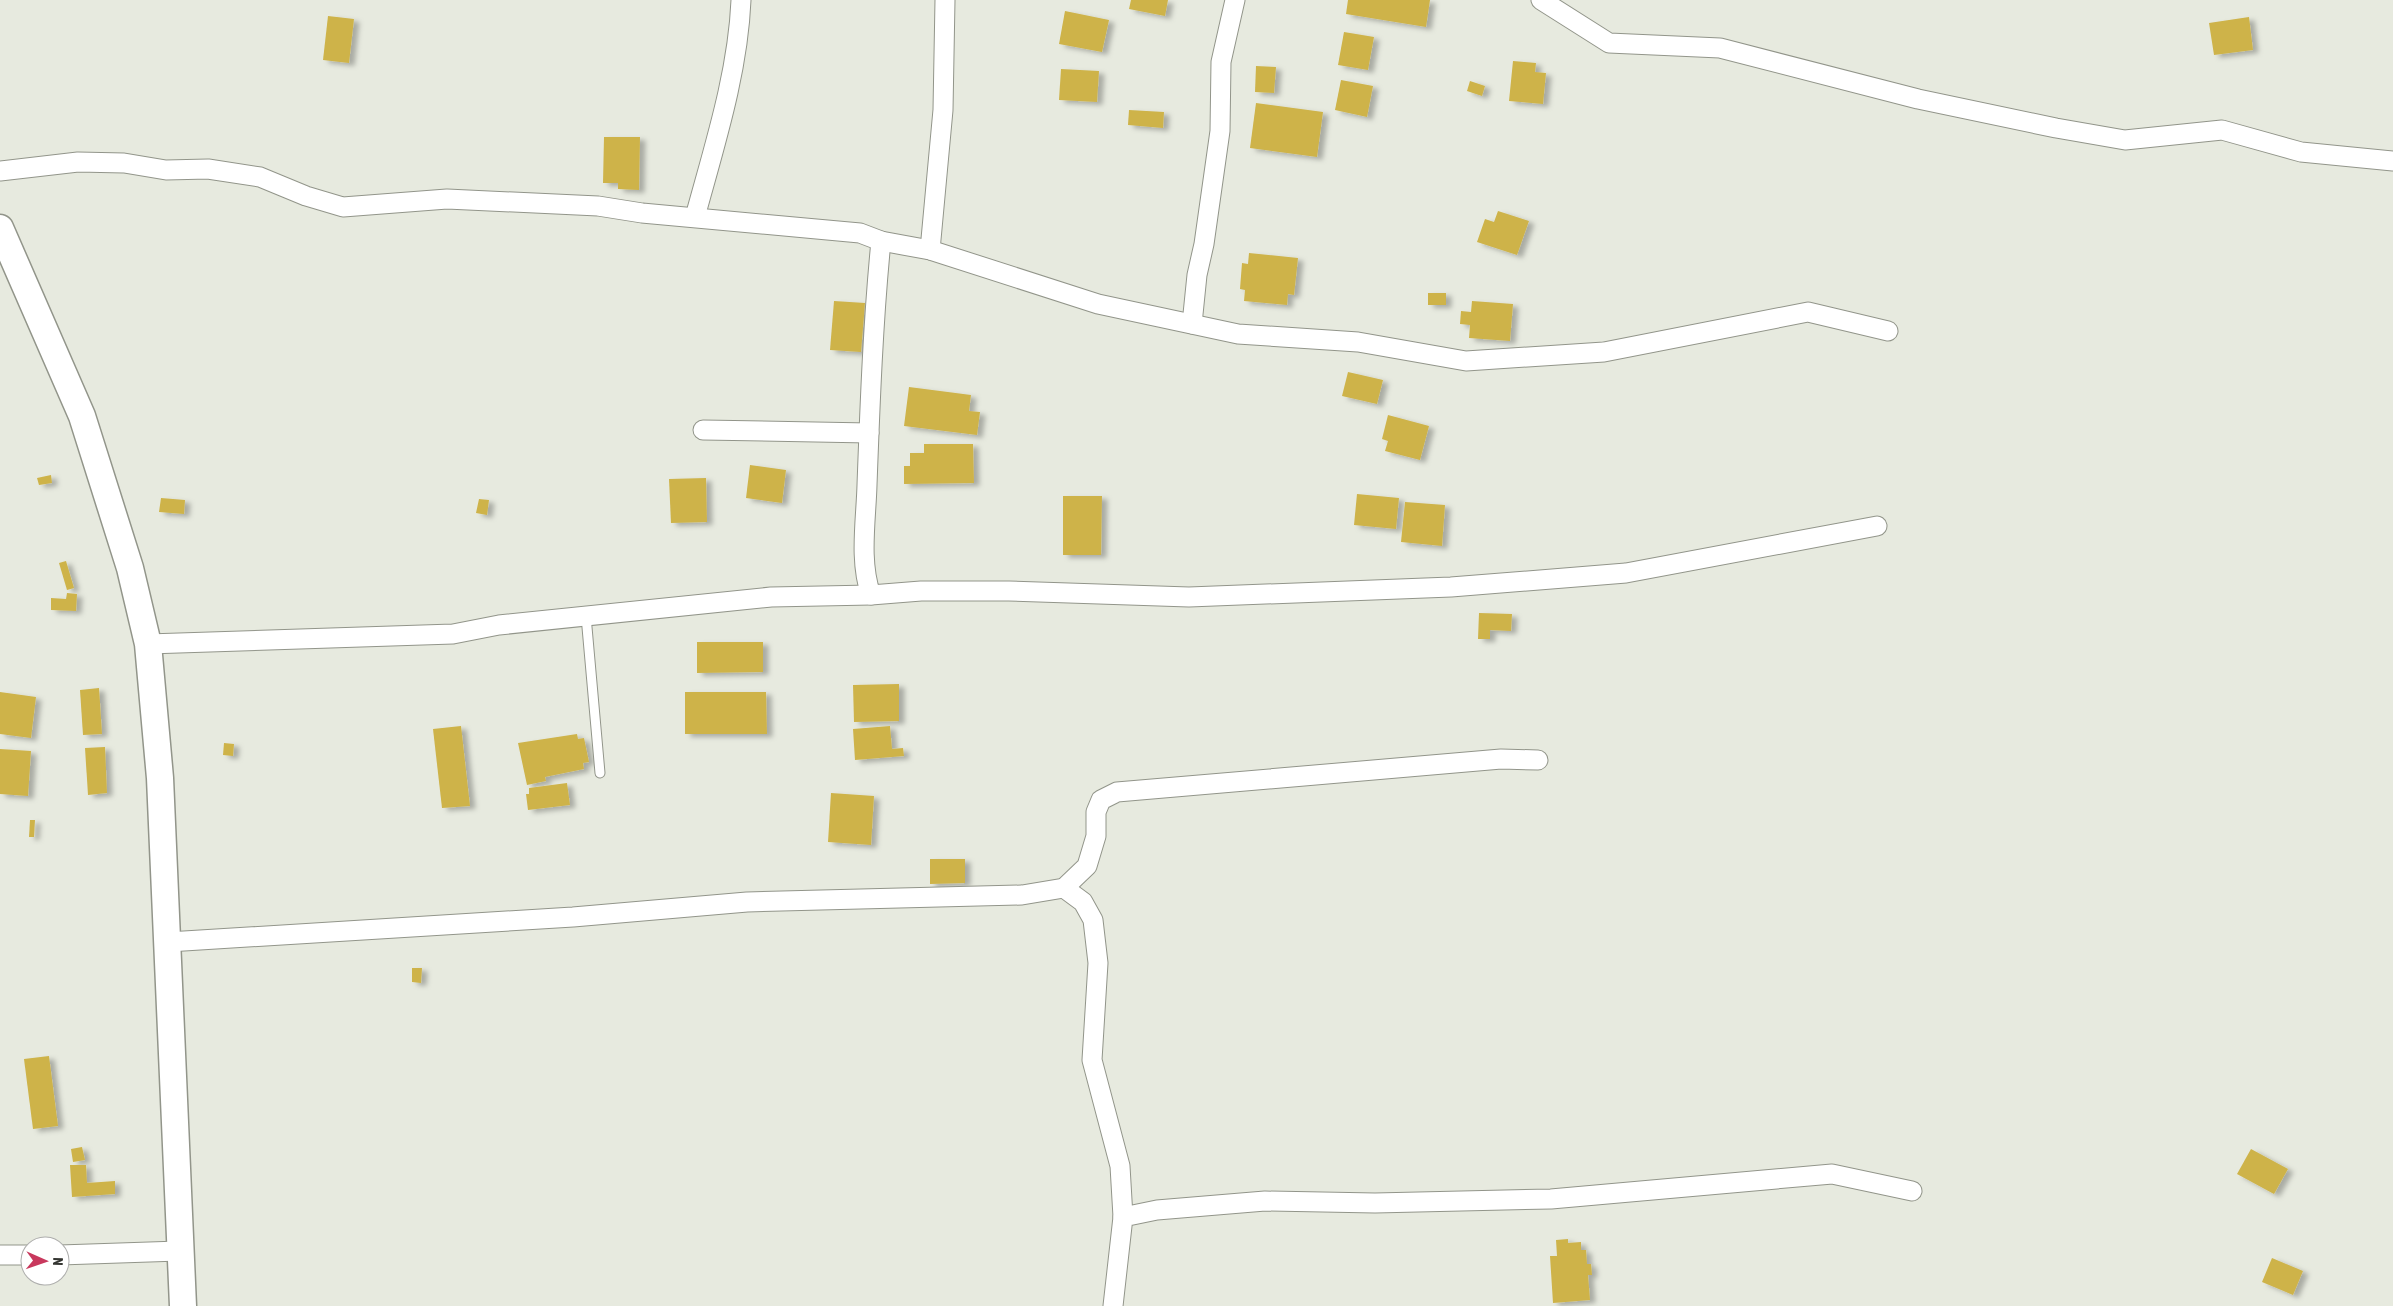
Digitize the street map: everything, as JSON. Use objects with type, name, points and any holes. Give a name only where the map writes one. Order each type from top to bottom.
[{"type":"main road","points":[[0,228],[82,416],[130,568],[148,644],[160,778],[179,1251],[183,1306]]},
{"type":"street","points":[[695,217],[740,38],[741,0]]},
{"type":"street","points":[[930,250],[943,110],[945,0]]},
{"type":"street","points":[[1192,324],[1197,275],[1204,244],[1220,131],[1221,62],[1235,0]]},
{"type":"street","points":[[1541,0],[1609,43],[1720,48],[1918,100],[2056,128],[2124,140],[2222,130],[2301,152],[2393,161]]},
{"type":"street","points":[[0,171],[78,162],[124,163],[166,170],[208,169],[260,177],[306,196],[343,207],[447,199],[598,206],[860,233],[881,241],[930,250],[1098,304],[1238,334],[1358,342],[1466,361],[1604,352],[1808,312],[1888,331]]},
{"type":"street","points":[[871,595],[864,568],[869,433],[881,241]]},
{"type":"street","points":[[703,430],[869,433]]},
{"type":"street","points":[[148,644],[454,634],[499,626],[771,597],[871,595],[921,591],[1009,591],[1189,597],[1451,587],[1626,573],[1877,526]]},
{"type":"street","points":[[168,942],[573,917],[747,902],[1022,895],[1064,888],[1087,866],[1096,836],[1096,812],[1101,800],[1117,792],[1491,760],[1538,760]]},
{"type":"street","points":[[1064,888],[1083,902],[1093,920],[1098,963],[1092,1060],[1120,1166],[1123,1217],[1113,1306]]},
{"type":"street","points":[[1123,1217],[1157,1210],[1265,1201],[1375,1203],[1551,1199],[1832,1174],[1912,1191]]},
{"type":"street","points":[[70,1255],[179,1251]]},
{"type":"street","points":[[0,1255],[20,1256]]},
{"type":"lane","points":[[586,616],[600,773]]},
{"type":"building","points":[[1131,0],[1168,0],[1165,16],[1129,9]]},
{"type":"building","points":[[1348,0],[1430,0],[1426,27],[1346,14]]},
{"type":"building","points":[[1065,11],[1109,20],[1102,52],[1059,44]]},
{"type":"building","points":[[328,16],[354,19],[349,63],[323,60]]},
{"type":"building","points":[[2249,17],[2253,50],[2214,55],[2209,23]]},
{"type":"building","points":[[1344,32],[1374,37],[1368,70],[1338,65]]},
{"type":"building","points":[[1513,61],[1536,63],[1535,72],[1546,73],[1543,104],[1509,101]]},
{"type":"building","points":[[1256,66],[1276,67],[1274,93],[1255,92]]},
{"type":"building","points":[[1061,69],[1099,71],[1097,102],[1059,100]]},
{"type":"building","points":[[1341,80],[1373,86],[1367,117],[1335,110]]},
{"type":"building","points":[[1470,81],[1485,86],[1482,96],[1467,91]]},
{"type":"building","points":[[1256,103],[1323,112],[1317,157],[1250,148]]},
{"type":"building","points":[[1129,110],[1164,112],[1163,128],[1128,125]]},
{"type":"building","points":[[604,137],[640,137],[639,190],[618,189],[618,183],[603,183]]},
{"type":"building","points":[[1498,211],[1529,221],[1517,255],[1477,242],[1485,219],[1494,222]]},
{"type":"building","points":[[1249,253],[1298,258],[1294,295],[1288,294],[1287,305],[1244,301],[1245,290],[1240,289],[1242,263],[1248,264]]},
{"type":"building","points":[[1428,293],[1446,293],[1446,305],[1428,305]]},
{"type":"building","points":[[834,301],[865,303],[861,352],[830,350]]},
{"type":"building","points":[[1472,301],[1513,304],[1510,341],[1469,338],[1470,325],[1460,324],[1461,311],[1471,312]]},
{"type":"building","points":[[1348,372],[1383,380],[1377,404],[1342,396]]},
{"type":"building","points":[[909,387],[971,395],[969,411],[980,412],[977,435],[904,426]]},
{"type":"building","points":[[1388,415],[1429,426],[1420,460],[1385,451],[1388,441],[1382,439]]},
{"type":"building","points":[[924,444],[973,444],[974,483],[904,484],[904,466],[910,466],[910,453],[924,453]]},
{"type":"building","points":[[750,465],[786,470],[782,503],[746,498]]},
{"type":"building","points":[[51,475],[52,483],[39,485],[37,478]]},
{"type":"building","points":[[706,478],[707,522],[671,523],[669,479]]},
{"type":"building","points":[[1357,494],[1399,498],[1396,529],[1354,525]]},
{"type":"building","points":[[1063,496],[1102,496],[1101,555],[1063,555]]},
{"type":"building","points":[[161,498],[185,500],[184,514],[159,512]]},
{"type":"building","points":[[479,499],[489,500],[487,515],[476,513]]},
{"type":"building","points":[[1405,502],[1445,505],[1442,546],[1401,542]]},
{"type":"building","points":[[66,561],[74,588],[67,590],[59,563]]},
{"type":"building","points":[[67,593],[77,594],[76,611],[51,610],[51,598],[66,599]]},
{"type":"building","points":[[1479,613],[1512,614],[1511,631],[1490,630],[1490,639],[1478,639]]},
{"type":"building","points":[[697,642],[763,642],[763,672],[697,673]]},
{"type":"building","points":[[899,684],[899,721],[854,722],[853,685]]},
{"type":"building","points":[[99,688],[102,734],[83,735],[80,690]]},
{"type":"building","points":[[0,692],[36,697],[31,738],[0,734]]},
{"type":"building","points":[[685,692],[766,692],[767,734],[685,734]]},
{"type":"building","points":[[461,726],[470,806],[442,808],[433,729]]},
{"type":"building","points":[[890,726],[892,749],[903,748],[904,756],[855,760],[853,729]]},
{"type":"building","points":[[577,734],[578,739],[584,738],[589,762],[583,763],[584,769],[545,777],[546,781],[527,785],[518,743]]},
{"type":"building","points":[[224,743],[234,744],[233,756],[223,755]]},
{"type":"building","points":[[105,747],[107,793],[88,795],[85,748]]},
{"type":"building","points":[[0,749],[31,751],[28,796],[0,794]]},
{"type":"building","points":[[567,783],[570,805],[528,810],[526,794],[529,794],[529,788]]},
{"type":"building","points":[[831,793],[874,796],[871,845],[828,842]]},
{"type":"building","points":[[30,820],[35,820],[34,837],[29,837]]},
{"type":"building","points":[[930,859],[965,859],[965,883],[930,884]]},
{"type":"building","points":[[412,968],[422,968],[421,983],[412,982]]},
{"type":"building","points":[[49,1056],[58,1126],[33,1129],[24,1059]]},
{"type":"building","points":[[82,1147],[85,1160],[73,1162],[71,1149]]},
{"type":"building","points":[[2251,1149],[2288,1169],[2274,1194],[2237,1174]]},
{"type":"building","points":[[70,1165],[86,1165],[87,1183],[115,1181],[115,1194],[72,1197]]},
{"type":"building","points":[[1568,1239],[1568,1243],[1581,1242],[1581,1250],[1586,1250],[1587,1264],[1591,1264],[1592,1275],[1588,1275],[1590,1300],[1553,1303],[1550,1256],[1557,1256],[1556,1240]]},
{"type":"building","points":[[2272,1258],[2303,1271],[2293,1295],[2262,1282]]}]
